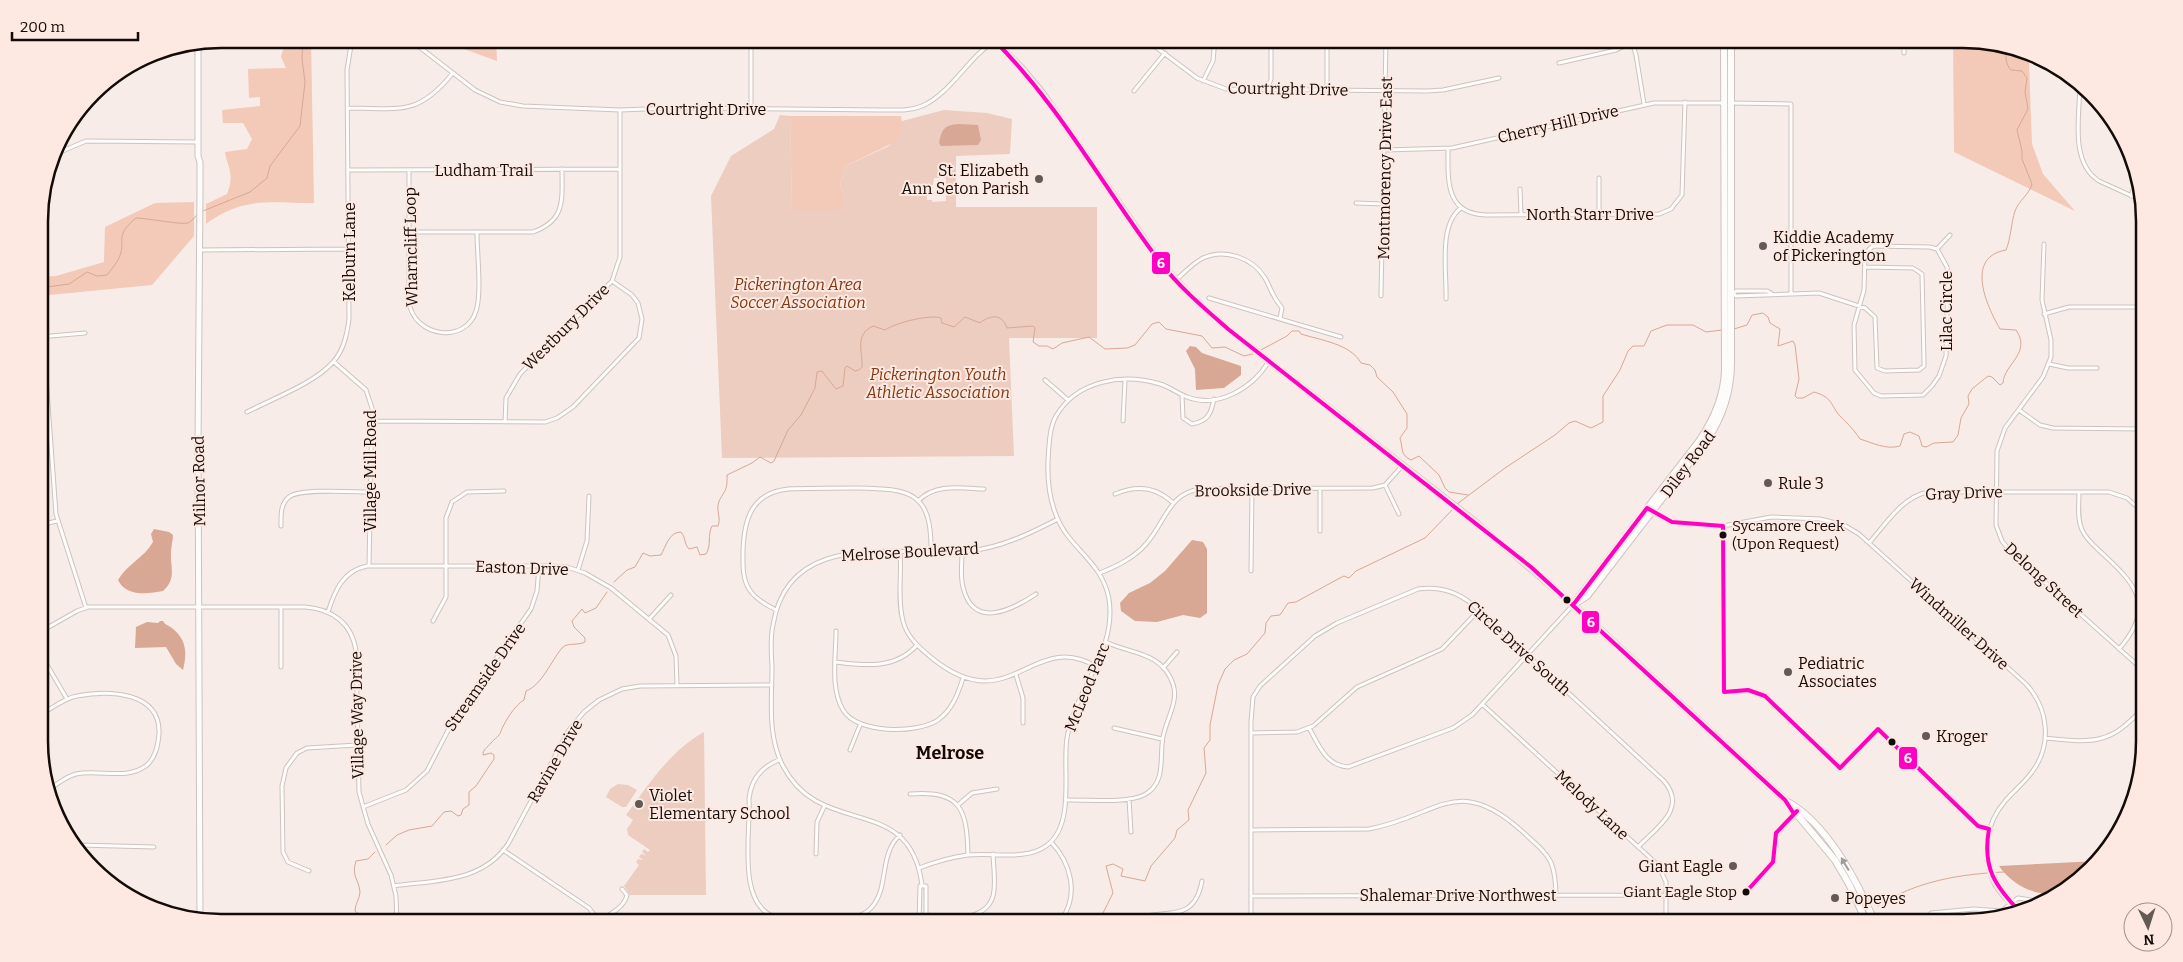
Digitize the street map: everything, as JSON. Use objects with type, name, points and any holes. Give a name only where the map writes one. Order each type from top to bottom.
[{"type":"highway","name":"Diley Road","points":[[1573,605],[1650,510],[1694,447],[1713,418],[1724,384],[1730,294],[1724,48]]},
{"type":"highway","name":"Diley Road","points":[[1727,103],[1730,48]]},
{"type":"highway","points":[[1573,605],[1785,800],[1800,808],[1842,858],[1861,890],[1870,914]]},
{"type":"highway","points":[[1785,800],[1794,814],[1835,860],[1863,914]]},
{"type":"main road","points":[[1003,48],[1042,92],[1150,248],[1176,281],[1209,313],[1465,514],[1573,605]]},
{"type":"main road","name":"Milnor Road","points":[[198,49],[198,156],[200,162],[198,608],[200,913]]},
{"type":"street","name":"Kelburn Lane","points":[[247,412],[322,372],[334,362],[341,351],[348,327],[349,170],[347,70],[351,48]]},
{"type":"street","name":"Courtright Drive","points":[[420,48],[475,90],[500,102],[523,106],[620,110],[751,108],[908,110],[932,100],[983,48]]},
{"type":"street","points":[[751,48],[751,108]]},
{"type":"street","name":"Courtright Drive","points":[[1158,48],[1203,81],[1232,90],[1443,90],[1499,78]]},
{"type":"street","points":[[1203,81],[1213,61],[1214,48]]},
{"type":"street","points":[[1267,90],[1271,79],[1271,48]]},
{"type":"street","points":[[1327,48],[1327,90]]},
{"type":"street","name":"Montmorency Drive East","points":[[1381,296],[1386,48]]},
{"type":"street","points":[[1559,63],[1619,48]]},
{"type":"street","points":[[1634,48],[1644,104]]},
{"type":"street","points":[[1904,48],[1904,53]]},
{"type":"street","points":[[1134,91],[1165,53]]},
{"type":"street","points":[[348,108],[400,108],[421,104],[437,92],[452,74]]},
{"type":"street","points":[[2080,94],[2081,159],[2093,177],[2134,197]]},
{"type":"street","name":"Cherry Hill Drive","points":[[1385,150],[1448,149],[1644,104],[1685,102],[1791,104],[1791,293]]},
{"type":"street","name":"North Starr Drive","points":[[1461,208],[1480,215],[1659,214],[1671,210],[1677,204],[1683,189],[1685,102]]},
{"type":"street","name":"Westbury Drive","points":[[505,422],[506,398],[520,374],[612,281],[620,257],[620,110]]},
{"type":"street","points":[[63,151],[86,141],[198,142]]},
{"type":"street","points":[[1446,299],[1447,227],[1452,216],[1461,208],[1455,201],[1450,188],[1448,149]]},
{"type":"street","points":[[409,232],[533,232],[545,228],[554,220],[561,208],[562,169]]},
{"type":"street","name":"Ludham Trail","points":[[349,170],[620,169]]},
{"type":"street","name":"Wharncliff Loop","points":[[409,170],[410,312],[417,322],[428,330],[452,332],[464,327],[476,311],[477,233]]},
{"type":"street","points":[[1599,178],[1599,214]]},
{"type":"street","points":[[1520,189],[1521,214]]},
{"type":"street","points":[[2131,196],[2133,191]]},
{"type":"street","points":[[1356,203],[1384,204]]},
{"type":"street","points":[[1937,250],[1950,235]]},
{"type":"street","name":"Delong Street","points":[[2044,244],[2042,300],[2051,340],[2049,364],[2043,377],[2005,428],[1998,443],[1996,525],[2004,544],[2136,665]]},
{"type":"street","name":"Lilac Circle","points":[[1874,246],[1924,246],[1937,250],[1947,267],[1946,356],[1939,375],[1928,392],[1917,396],[1881,396],[1874,393],[1858,374],[1854,362],[1854,325],[1864,290],[1865,267],[1865,253],[1874,246]]},
{"type":"street","points":[[200,250],[348,249]]},
{"type":"street","points":[[1176,281],[1203,258],[1223,254],[1236,256],[1252,263],[1265,278],[1272,296],[1282,308],[1280,318]]},
{"type":"street","points":[[1730,294],[1736,291],[1819,293],[1859,305],[1873,313],[1875,317],[1877,368],[1885,371],[1916,371],[1922,368],[1924,361],[1922,274],[1913,268],[1865,267]]},
{"type":"street","points":[[372,421],[545,422],[566,413],[639,338],[642,318],[638,303],[632,295],[612,281]]},
{"type":"street","points":[[1209,298],[1341,337]]},
{"type":"street","points":[[2044,314],[2069,307],[2136,307]]},
{"type":"street","points":[[48,336],[85,334]]},
{"type":"street","name":"McLeod Parc","points":[[1051,842],[1062,823],[1065,800],[1065,756],[1069,730],[1075,711],[1106,642],[1109,626],[1109,600],[1100,574],[1096,566],[1070,539],[1058,519],[1049,493],[1048,450],[1052,424],[1068,400],[1090,385],[1125,380],[1159,383],[1193,399],[1214,399],[1230,396],[1244,388],[1259,375],[1269,361]]},
{"type":"street","name":"Village Mill Road","points":[[334,362],[366,390],[372,408],[370,566]]},
{"type":"street","points":[[2049,364],[2068,368],[2097,368]]},
{"type":"street","points":[[1045,380],[1057,393],[1068,400]]},
{"type":"street","points":[[1123,421],[1125,380]]},
{"type":"street","points":[[1182,395],[1184,418],[1192,424],[1204,422],[1208,418],[1214,399]]},
{"type":"street","points":[[2019,410],[2040,425],[2053,428],[2136,429]]},
{"type":"street","points":[[48,417],[57,521],[81,586],[86,608]]},
{"type":"street","points":[[1398,514],[1385,485],[1403,465]]},
{"type":"street","name":"Brookside Drive","points":[[1100,574],[1128,560],[1142,548],[1173,503],[1183,494],[1194,490],[1367,489],[1385,485]]},
{"type":"street","points":[[776,610],[756,598],[748,588],[744,577],[744,527],[750,513],[760,501],[782,490],[881,488],[903,491],[918,501],[926,510],[930,522],[931,552]]},
{"type":"street","points":[[918,501],[927,493],[938,489],[984,489]]},
{"type":"street","points":[[1115,494],[1130,489],[1147,489],[1164,495],[1173,503]]},
{"type":"street","points":[[1251,571],[1252,489]]},
{"type":"street","points":[[1320,489],[1320,530]]},
{"type":"street","points":[[433,621],[446,597],[446,518],[452,502],[467,492],[504,491]]},
{"type":"street","points":[[281,526],[282,506],[293,494],[304,492],[370,492]]},
{"type":"street","name":"Gray Drive","points":[[1869,543],[1906,502],[1916,495],[1928,492],[2079,492],[2116,494],[2127,498],[2136,506]]},
{"type":"street","points":[[2079,492],[2080,520],[2085,536],[2126,574],[2136,594]]},
{"type":"street","points":[[578,570],[587,541],[589,496]]},
{"type":"street","name":"Windmiller Drive","points":[[1650,510],[1672,522],[1723,526],[1771,517],[1820,519],[1844,524],[1869,543],[2030,689],[2043,714],[2045,738],[2042,755],[2036,767],[2006,800],[1991,824],[1987,837],[1989,870],[1996,886],[2014,906]]},
{"type":"street","name":"Melrose Boulevard","points":[[919,914],[920,886],[922,885],[919,868],[912,849],[900,836],[879,823],[824,806],[796,786],[780,760],[772,732],[772,634],[776,610],[792,582],[822,560],[848,553],[962,552],[1005,544],[1058,519]]},
{"type":"street","points":[[48,523],[57,521]]},
{"type":"street","points":[[1723,526],[1724,692],[1748,690],[1765,696],[1840,768]]},
{"type":"street","points":[[900,552],[903,621],[907,633],[917,645],[943,667],[963,678],[989,682],[1016,675],[1043,661],[1061,656],[1080,659],[1096,667]]},
{"type":"street","points":[[962,552],[963,588],[968,599],[982,611],[993,613],[1005,612],[1036,594]]},
{"type":"street","name":"Easton Drive","points":[[328,612],[337,587],[345,577],[355,570],[370,566],[561,566],[578,570],[601,581],[664,630],[673,645],[677,685]]},
{"type":"street","name":"Streamside Drive","points":[[363,807],[406,790],[431,766],[454,717],[531,610],[537,591],[539,566]]},
{"type":"street","name":"Circle Drive South","points":[[1251,914],[1252,703],[1260,686],[1310,640],[1325,629],[1424,588],[1440,588],[1455,592],[1479,610],[1664,781],[1672,791],[1672,810],[1661,825],[1638,848]]},
{"type":"street","points":[[650,618],[671,595]]},
{"type":"street","points":[[1309,728],[1327,758],[1342,767],[1354,766],[1453,728],[1467,719],[1482,704],[1573,605]]},
{"type":"street","points":[[48,628],[86,608],[311,608],[328,612]]},
{"type":"street","points":[[281,608],[281,667]]},
{"type":"street","points":[[1251,732],[1297,732],[1309,728],[1357,687],[1442,649],[1479,610]]},
{"type":"street","name":"Village Way Drive","points":[[328,612],[344,623],[355,645],[358,782],[363,807],[386,861],[394,886],[396,914]]},
{"type":"street","points":[[2119,649],[2130,635],[2136,623]]},
{"type":"street","points":[[836,631],[836,686],[840,703],[850,718],[860,725],[873,728],[908,728],[932,723],[951,707],[963,678]]},
{"type":"street","points":[[1065,800],[1129,799],[1143,796],[1156,785],[1161,772],[1162,739],[1172,714],[1175,695],[1172,682],[1164,668],[1147,656],[1106,642]]},
{"type":"street","points":[[836,662],[890,663],[906,656],[917,645]]},
{"type":"street","points":[[1164,668],[1177,652]]},
{"type":"street","points":[[48,667],[67,699]]},
{"type":"street","points":[[1016,675],[1023,698],[1023,723]]},
{"type":"street","name":"Ravine Drive","points":[[394,886],[464,876],[489,863],[504,850],[569,730],[584,712],[599,700],[622,690],[646,685],[772,685]]},
{"type":"street","points":[[48,710],[67,699],[86,695],[125,694],[138,698],[149,705],[156,716],[159,729],[158,745],[148,764],[139,770],[127,773],[79,773],[53,787]]},
{"type":"street","name":"Melody Lane","points":[[1482,704],[1661,870],[1666,882],[1666,914]]},
{"type":"street","points":[[2045,738],[2084,742],[2104,738],[2126,726],[2136,715]]},
{"type":"street","points":[[850,750],[860,725]]},
{"type":"street","points":[[1114,728],[1162,739]]},
{"type":"street","points":[[310,871],[288,862],[283,852],[284,774],[292,758],[308,748],[357,745]]},
{"type":"street","points":[[768,914],[759,907],[750,890],[749,799],[750,787],[756,776],[764,768],[780,760]]},
{"type":"street","points":[[958,805],[972,793],[997,789]]},
{"type":"street","points":[[910,794],[941,794],[958,805],[966,824],[968,855]]},
{"type":"street","points":[[1129,799],[1131,832]]},
{"type":"street","points":[[1251,830],[1370,829],[1388,825],[1451,802],[1477,802],[1504,815],[1545,852],[1555,873],[1556,895]]},
{"type":"street","points":[[816,854],[816,822],[824,806]]},
{"type":"street","points":[[862,914],[874,903],[879,892],[888,850],[900,836]]},
{"type":"street","points":[[919,868],[968,855],[1033,852],[1051,842],[1065,861],[1071,878],[1070,902],[1064,914]]},
{"type":"street","points":[[82,845],[154,847]]},
{"type":"street","points":[[504,850],[589,908],[594,914]]},
{"type":"street","points":[[975,914],[986,910],[992,902],[993,854]]},
{"type":"street","points":[[1173,914],[1182,911],[1196,899],[1202,881]]},
{"type":"street","name":"Melrose Boulevard","points":[[922,885],[926,886],[926,914]]},
{"type":"street","points":[[612,914],[625,901],[626,895],[622,889]]},
{"type":"street","name":"Shalemar Drive Northwest","points":[[1251,896],[1666,895]]},
{"type":"street","points":[[2004,910],[2018,898],[2030,900]]},
{"type":"street","points":[[1931,913],[1974,909],[1998,911]]},
{"type":"green space","points":[[944,110],[987,113],[1012,119],[1010,154],[956,156],[956,207],[1097,207],[1097,338],[1009,338],[1014,456],[722,458],[711,196],[731,156],[774,129],[780,115],[790,116],[792,209],[843,202],[845,198],[840,186],[845,166],[889,146],[902,130],[902,121]],"holes":[[[934,178],[945,178],[946,201],[932,202],[932,200],[927,200],[927,187],[933,185]]]},
{"type":"green space","points":[[704,732],[706,895],[630,895],[624,886],[639,865],[636,862],[638,859],[643,860],[639,857],[641,854],[646,855],[642,852],[644,849],[648,852],[650,850],[628,835],[627,829],[633,820],[626,815],[670,758]]},
{"type":"green space","points":[[618,784],[628,785],[637,790],[626,807],[622,807],[606,797],[610,789]]},
{"type":"shaded area","points":[[284,48],[311,48],[314,203],[270,202],[245,205],[220,215],[206,224],[206,204],[227,194],[229,187],[231,176],[225,152],[247,149],[252,139],[243,123],[223,123],[222,110],[260,106],[260,97],[249,98],[248,69],[286,68],[281,57]]},
{"type":"shaded area","points":[[496,48],[497,61],[464,49]]},
{"type":"shaded area","points":[[1953,48],[1985,49],[2030,62],[2032,144],[2043,174],[2075,211],[1954,152]]},
{"type":"shaded area","points":[[790,116],[901,116],[902,130],[900,137],[895,142],[845,166],[840,186],[845,198],[839,210],[792,210]]},
{"type":"shaded area","points":[[950,125],[978,125],[981,140],[978,145],[941,146],[939,143],[944,129]]},
{"type":"shaded area","points":[[194,202],[194,236],[152,285],[48,295],[48,276],[56,276],[104,262],[105,227],[155,203]]},
{"type":"shaded area","points":[[1190,346],[1196,347],[1202,353],[1241,366],[1241,375],[1224,388],[1196,390],[1195,369],[1186,351]]},
{"type":"shaded area","points":[[154,529],[169,532],[173,535],[170,582],[163,591],[151,593],[132,592],[126,589],[118,580],[149,548],[153,542],[151,534]]},
{"type":"shaded area","points":[[1192,540],[1203,542],[1207,549],[1207,613],[1200,618],[1183,615],[1157,622],[1135,621],[1121,611],[1120,603],[1129,593],[1150,583],[1165,571]]},
{"type":"shaded area","points":[[163,621],[181,637],[185,647],[183,670],[176,664],[166,647],[135,648],[136,627],[147,622],[158,623]]},
{"type":"shaded area","points":[[2087,862],[2068,879],[2044,893],[2022,887],[2005,874],[1999,866]]},
{"type":"waterway","points":[[203,211],[250,192],[267,178],[270,166],[300,126],[305,82],[303,48]]},
{"type":"waterway","points":[[1734,329],[1747,325],[1752,315],[1763,313],[1768,317],[1770,323],[1780,329],[1778,346],[1793,341],[1795,345],[1799,379],[1795,396],[1803,398],[1814,392],[1826,397],[1860,439],[1880,446],[1895,447],[1900,446],[1904,434],[1910,432],[1919,436],[1922,446],[1926,447],[1934,443],[1953,442],[1958,435],[1961,418],[1969,404],[1968,396],[1972,389],[1988,376],[1992,377],[2000,385],[2003,383],[2021,345],[2016,330],[2000,329],[1989,308],[1982,283],[1982,272],[1986,262],[1993,254],[2006,250],[2015,211],[2032,184],[2022,159],[2017,130],[2028,109],[2025,92],[2027,78],[2022,71],[2009,68],[2006,54]]},
{"type":"waterway","points":[[48,287],[69,284],[87,272],[97,276],[107,275],[119,258],[125,230],[136,218],[188,223],[197,215]]},
{"type":"waterway","points":[[614,582],[627,570],[635,567],[643,553],[650,556],[661,555],[668,540],[677,533],[681,532],[689,549],[697,547],[700,555],[706,554],[712,526],[718,526],[719,523],[718,505],[725,490],[727,475],[760,457],[771,463],[774,461],[788,430],[801,415],[815,388],[817,372],[822,371],[836,389],[843,386],[845,368],[847,366],[855,371],[862,367],[861,339],[863,334],[873,326],[885,330],[913,320],[936,317],[941,318],[942,323],[954,327],[965,317],[980,323],[988,318],[995,317],[1002,320],[1007,328],[1033,326],[1035,328],[1033,342],[1039,346],[1047,346],[1053,349],[1062,343],[1089,337],[1105,349],[1127,348],[1135,345],[1152,324],[1159,322],[1166,329],[1202,336],[1212,348],[1225,347],[1244,356],[1256,353]]},
{"type":"waterway","points":[[1457,504],[1505,468],[1555,435],[1569,423],[1575,421],[1591,428],[1603,422],[1603,396],[1620,370],[1628,351],[1633,346],[1644,346],[1651,331],[1667,325],[1693,325],[1706,332],[1722,330]]},
{"type":"waterway","points":[[1259,351],[1287,336],[1292,331],[1299,331],[1301,334],[1326,341],[1350,351],[1361,363],[1370,365],[1375,370],[1377,377],[1393,392],[1407,414],[1407,428],[1400,438],[1402,451],[1405,456],[1411,460],[1419,456],[1439,475],[1449,492],[1468,495]]},
{"type":"waterway","points":[[1102,914],[1113,893],[1106,866],[1113,864],[1123,869],[1121,876],[1145,881],[1151,866],[1175,838],[1177,830],[1189,820],[1188,810],[1206,773],[1204,748],[1210,740],[1210,725],[1218,685],[1225,669],[1234,660],[1247,654],[1265,633],[1266,623],[1271,616],[1280,615],[1288,603],[1296,602],[1344,576],[1349,578],[1356,571],[1425,538],[1454,508]]},
{"type":"waterway","points":[[386,845],[397,835],[409,830],[432,826],[444,812],[451,811],[458,816],[461,815],[463,809],[469,805],[469,792],[476,786],[494,759],[494,755],[491,753],[483,755],[484,750],[499,734],[514,709],[524,700],[526,691],[537,684],[562,648],[567,645],[585,642],[585,638],[574,627],[572,621],[582,609],[585,613],[596,608],[607,592]]},
{"type":"waterway","points":[[359,914],[355,911],[360,892],[354,871],[356,861],[368,859],[375,852]]},
{"type":"waterway","points":[[1878,906],[1908,890],[1939,880],[2004,872]]},
{"type":"transit line","name":"6","points":[[1001,48],[1040,92],[1061,120],[1160,262],[1192,297],[1228,329],[1531,567],[1785,800],[1794,814]]},
{"type":"transit line","name":"6","points":[[1573,605],[1647,508],[1672,522],[1723,526],[1724,692],[1748,690],[1765,696],[1840,768],[1878,729],[1978,826],[1989,829],[1987,843],[1989,866],[1998,885],[2015,906]]},
{"type":"transit line","name":"6","points":[[1746,892],[1773,862],[1776,833],[1797,811]]},
{"type":"place","name":"St. Elizabeth Ann Seton Parish","points":[[1039,179]]},
{"type":"place","name":"Kiddie Academy of Pickerington","points":[[1763,246]]},
{"type":"place","name":"Rule 3","points":[[1768,483]]},
{"type":"place","name":"Sycamore Creek (Upon Request)","points":[[1723,535]]},
{"type":"place","name":"Pediatric Associates","points":[[1788,672]]},
{"type":"place","name":"Kroger","points":[[1926,736]]},
{"type":"place","name":"Violet Elementary School","points":[[639,804]]},
{"type":"place","name":"Giant Eagle","points":[[1733,866]]},
{"type":"place","name":"Giant Eagle Stop","points":[[1746,892]]},
{"type":"place","name":"Popeyes","points":[[1835,898]]},
{"type":"district","name":"Melrose","points":[[950,753]]},
{"type":"park label","name":"Pickerington Area Soccer Association","points":[[798,293]]},
{"type":"park label","name":"Pickerington Youth Athletic Association","points":[[938,383]]}]
